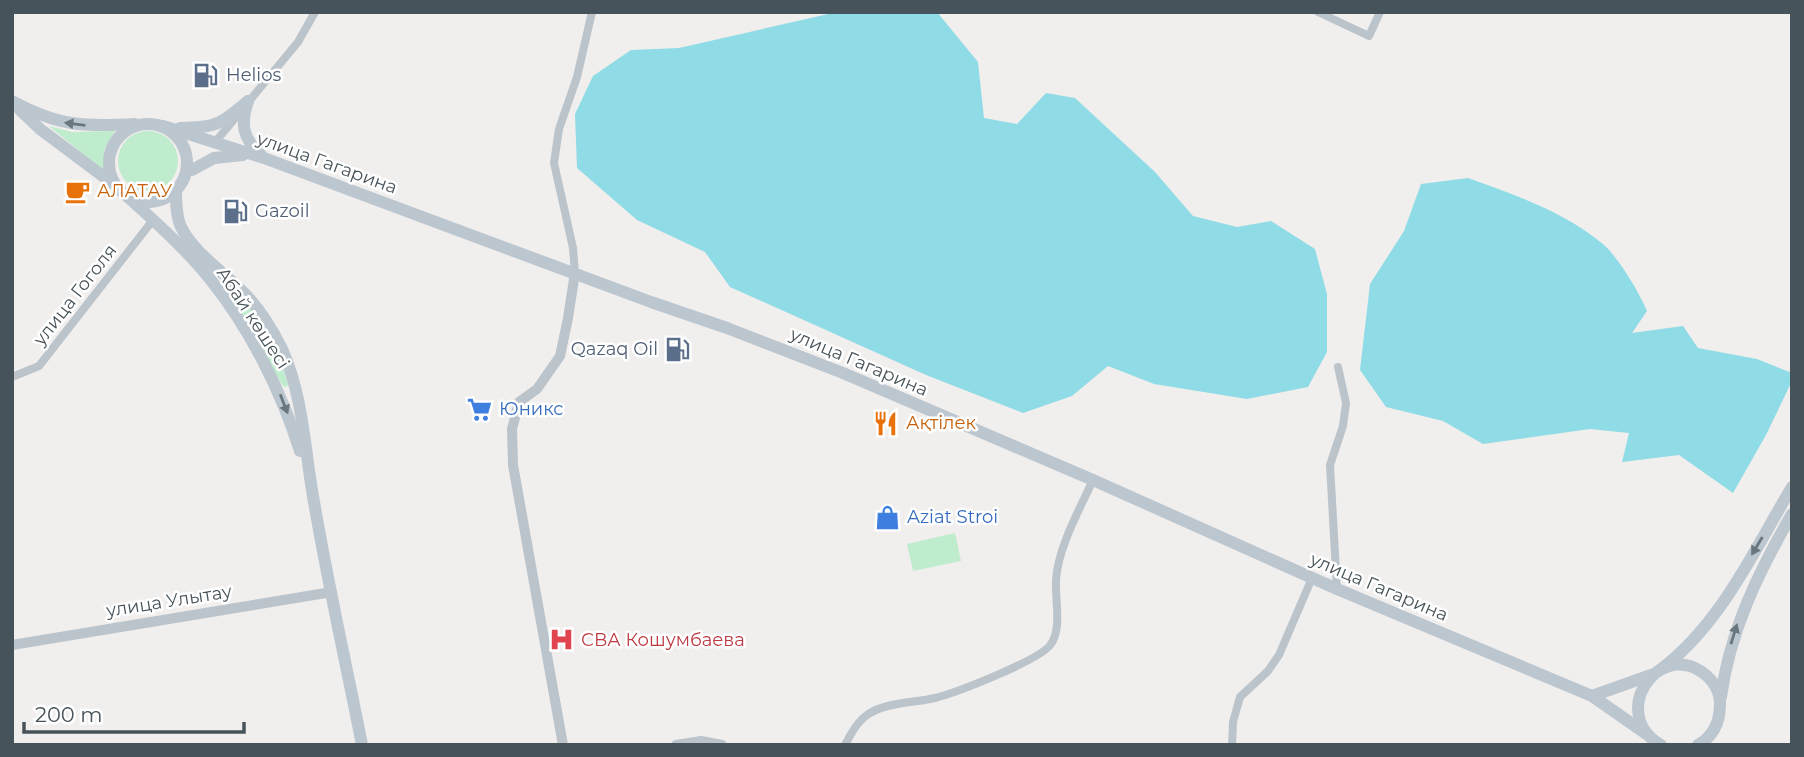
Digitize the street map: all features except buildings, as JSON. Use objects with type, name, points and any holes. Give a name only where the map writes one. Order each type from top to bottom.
[{"type":"main road","points":[[12,102],[50,120],[72,125],[211,127],[226,121],[248,101]]},
{"type":"main road","points":[[248,101],[243,116],[243,130],[251,146],[264,158]]},
{"type":"main road","name":"Абай көшесі","points":[[12,102],[40,129],[122,191],[211,281],[279,392],[311,484]]},
{"type":"main road","points":[[142,124],[121,134],[110,154],[111,177],[122,191],[146,202],[157,201],[178,187],[187,162],[180,141],[163,126]]},
{"type":"main road","name":"улица Гагарина","points":[[163,126],[264,158],[843,373],[1093,480],[1337,589],[1592,696],[1656,742]]},
{"type":"main road","points":[[153,220],[215,142]]},
{"type":"main road","points":[[192,170],[223,155],[264,158]]},
{"type":"main road","name":"Абай көшесі","points":[[178,187],[176,209],[180,225],[189,240],[248,297],[282,348],[296,390],[311,484],[362,745]]},
{"type":"main road","points":[[1656,742],[1642,726],[1637,706],[1642,687],[1689,646],[1716,614],[1792,488]]},
{"type":"main road","points":[[1715,745],[1728,657],[1738,622],[1792,513]]},
{"type":"main road","points":[[1592,696],[1676,665],[1697,669],[1713,683],[1720,700]]},
{"type":"main road","points":[[1698,745],[1717,727]]},
{"type":"street","points":[[563,745],[513,465],[512,429],[519,402],[537,389],[559,356],[568,318],[575,273],[571,237],[554,163],[559,129],[577,77],[592,12]]},
{"type":"street","points":[[1318,12],[1369,36],[1380,12]]},
{"type":"street","points":[[215,142],[298,42],[312,13]]},
{"type":"street","name":"улица Гоголя","points":[[12,377],[39,366],[153,220]]},
{"type":"street","points":[[1337,589],[1330,465],[1343,426],[1346,402],[1338,367]]},
{"type":"street","points":[[845,745],[858,724],[869,713],[936,698],[1013,668],[1047,649],[1056,635],[1056,579],[1060,556],[1093,480]]},
{"type":"street","points":[[1232,745],[1233,722],[1240,697],[1268,671],[1279,655],[1312,578]]},
{"type":"street","name":"улица Улытау","points":[[12,645],[332,592]]},
{"type":"street","points":[[676,745],[701,741],[722,745]]},
{"type":"green space","points":[[49,126],[72,132],[115,131],[104,150],[105,172]]},
{"type":"green space","points":[[142,131],[154,131],[173,144],[178,161],[176,173],[165,186],[154,191],[142,191],[123,178],[118,167],[118,155],[131,136]]},
{"type":"green space","points":[[238,296],[254,312],[269,336],[285,375],[288,385],[286,387],[235,305],[235,298]]},
{"type":"green space","points":[[955,533],[961,561],[913,571],[907,544]]},
{"type":"water","points":[[837,12],[937,12],[978,62],[984,118],[1017,124],[1046,93],[1075,98],[1155,172],[1193,216],[1237,227],[1271,221],[1315,249],[1327,294],[1327,352],[1308,387],[1247,399],[1154,384],[1108,366],[1072,396],[1023,413],[926,375],[730,287],[705,252],[637,220],[577,168],[575,114],[593,76],[631,50],[679,48]]},
{"type":"water","points":[[1468,178],[1555,213],[1603,244],[1628,275],[1647,311],[1632,333],[1683,326],[1698,348],[1757,359],[1792,373],[1792,381],[1766,435],[1733,493],[1679,455],[1622,462],[1629,433],[1590,429],[1483,444],[1443,421],[1386,407],[1360,370],[1370,284],[1404,231],[1421,184]]},
{"type":"place","name":"Helios","points":[[206,75]]},
{"type":"place","name":"АЛАТАУ","points":[[77,191]]},
{"type":"place","name":"Gazoil","points":[[235,211]]},
{"type":"place","name":"Qazaq Oil","points":[[678,349]]},
{"type":"place","name":"Юникс","points":[[479,409]]},
{"type":"place","name":"Ақтілек","points":[[886,423]]},
{"type":"place","name":"Aziat Stroi","points":[[887,517]]},
{"type":"place","name":"СВА Кошумбаева","points":[[561,640]]}]
